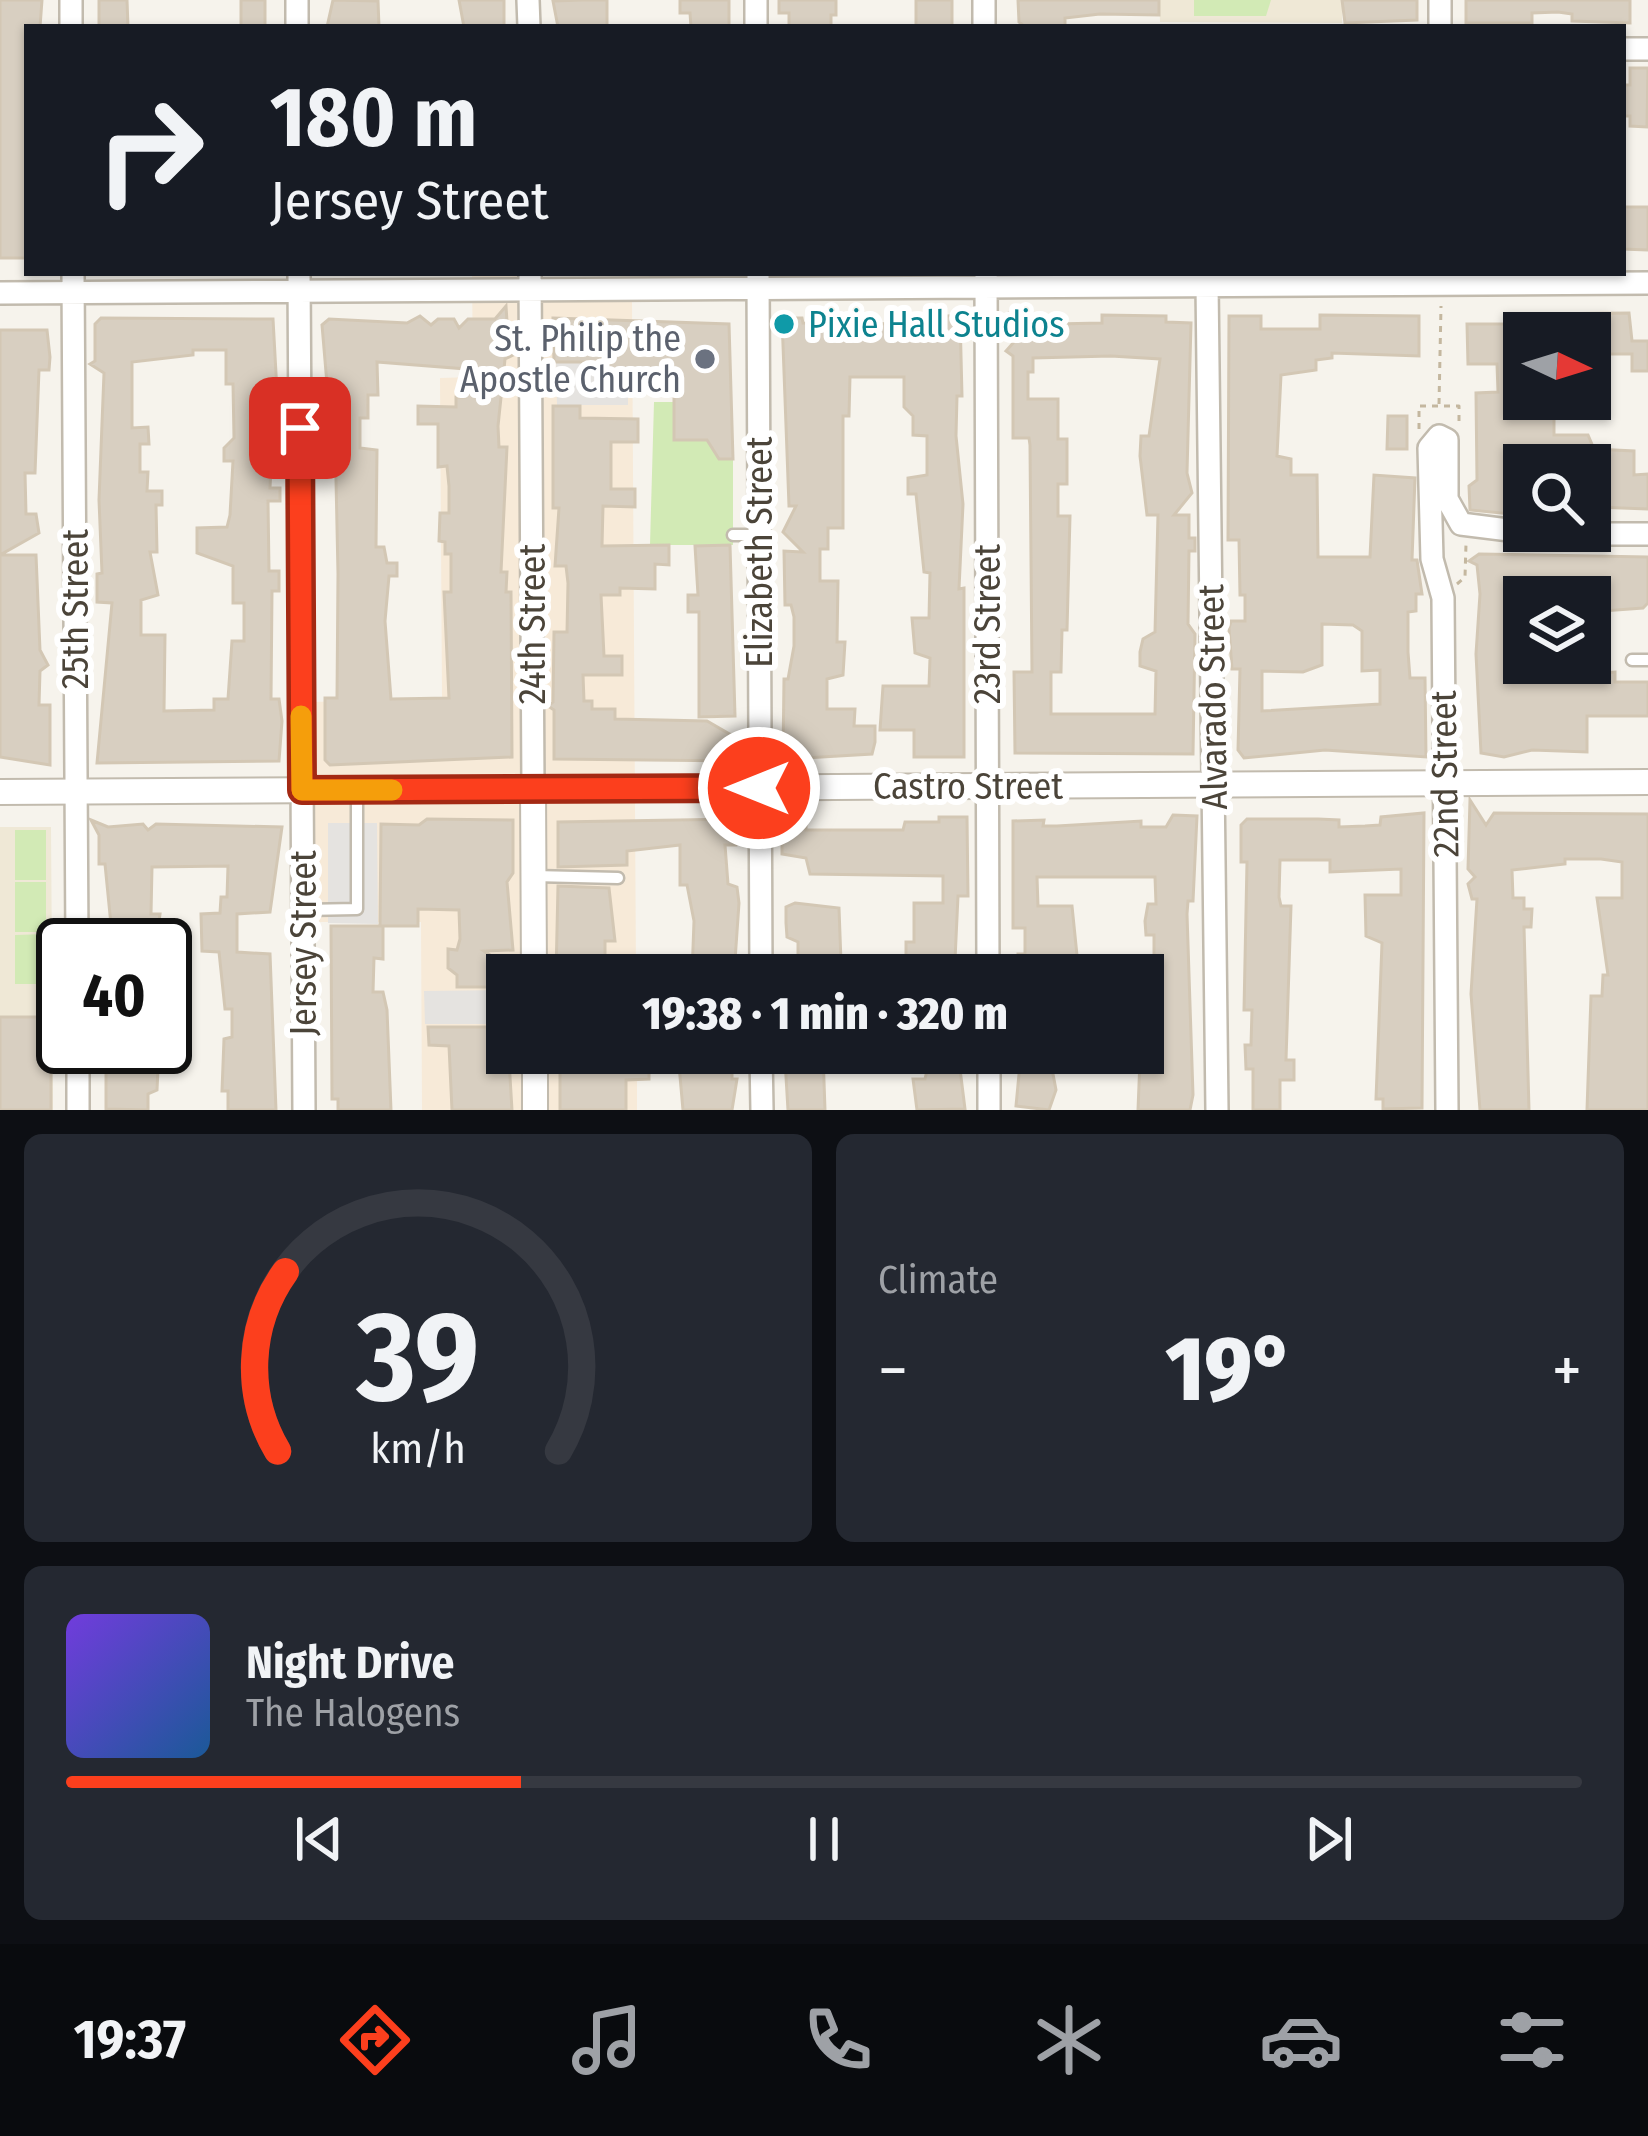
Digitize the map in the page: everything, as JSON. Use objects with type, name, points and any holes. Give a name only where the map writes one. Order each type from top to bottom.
[{"type":"street","points":[[0,293],[73,283],[986,279],[1208,284],[1441,278],[1648,283]]},
{"type":"street","name":"23rd Street","points":[[986,279],[988,954]]},
{"type":"street","name":"Elizabeth Street","points":[[758,280],[761,954]]},
{"type":"street","name":"25th Street","points":[[73,283],[77,918]]},
{"type":"street","name":"Jersey Street","points":[[299,283],[304,1110]]},
{"type":"street","name":"24th Street","points":[[530,283],[535,954]]},
{"type":"street","name":"Alvarado Street","points":[[1208,284],[1217,1110]]},
{"type":"street","points":[[1440,440],[1447,499],[1453,517],[1469,527],[1540,534],[1648,534]]},
{"type":"street","name":"22nd Street","points":[[1440,440],[1432,559],[1443,598],[1447,1110]]},
{"type":"street","name":"Castro Street","points":[[0,792],[1648,782]]},
{"type":"street","points":[[78,1074],[78,1110]]},
{"type":"street","points":[[535,1074],[536,1110]]},
{"type":"street","points":[[761,1074],[762,1110]]},
{"type":"street","points":[[989,1074],[989,1110]]},
{"type":"lane","points":[[733,535],[759,535]]},
{"type":"lane","points":[[1632,660],[1648,660]]},
{"type":"lane","points":[[303,910],[357,910],[357,790]]},
{"type":"lane","points":[[534,876],[618,878]]},
{"type":"path","points":[[1439,406],[1441,278]]},
{"type":"path","points":[[1419,406],[1459,406],[1459,432],[1440,440],[1419,434],[1419,406]]},
{"type":"path","points":[[1443,598],[1465,577],[1465,544]]},
{"type":"shaded area","points":[[1159,0],[1342,0],[1342,23],[1160,22]]},
{"type":"shaded area","points":[[472,276],[518,276],[519,301],[632,301],[636,954],[486,954],[486,1074],[637,1074],[637,1110],[422,1110],[421,922],[309,922],[307,702],[442,700],[440,378],[473,377]]},
{"type":"shaded area","points":[[556,362],[605,362],[605,381],[628,381],[628,405],[557,405]]},
{"type":"shaded area","points":[[328,823],[377,823],[378,924],[328,923]]},
{"type":"shaded area","points":[[0,827],[51,827],[52,918],[36,918],[36,1074],[53,1074],[53,1110],[0,1110]]},
{"type":"shaded area","points":[[486,990],[486,1024],[425,1024],[424,991]]},
{"type":"green space","points":[[1194,0],[1271,0],[1266,16],[1194,16]]},
{"type":"green space","points":[[654,402],[674,402],[674,429],[701,429],[701,440],[713,440],[720,459],[733,459],[733,545],[650,545]]},
{"type":"green space","points":[[15,830],[46,830],[46,880],[15,880]]},
{"type":"green space","points":[[15,882],[46,882],[46,918],[36,918],[36,932],[15,932]]},
{"type":"green space","points":[[36,934],[36,984],[15,984],[15,935]]},
{"type":"building","points":[[0,0],[42,0],[40,24],[24,24],[24,258],[0,258]]},
{"type":"building","points":[[99,0],[127,0],[128,24],[99,24]]},
{"type":"building","points":[[241,0],[265,0],[265,24],[241,24]]},
{"type":"building","points":[[333,0],[378,1],[379,24],[328,24]]},
{"type":"building","points":[[459,0],[504,0],[504,24],[463,24]]},
{"type":"building","points":[[607,0],[607,24],[557,24],[553,1]]},
{"type":"building","points":[[680,0],[729,0],[729,24],[691,24],[690,13],[680,13]]},
{"type":"building","points":[[779,0],[836,0],[831,24],[789,24],[789,13],[779,13]]},
{"type":"building","points":[[916,0],[952,0],[952,24],[916,24]]},
{"type":"building","points":[[1018,0],[1159,0],[1159,15],[1100,14],[1065,18],[1065,24],[1019,22]]},
{"type":"building","points":[[1342,0],[1417,0],[1417,20],[1345,23]]},
{"type":"building","points":[[1466,0],[1630,0],[1630,23],[1572,21],[1572,14],[1558,12],[1532,13],[1532,23],[1466,23]]},
{"type":"building","points":[[1630,68],[1648,68],[1647,127],[1630,126],[1626,85],[1630,85]]},
{"type":"building","points":[[1626,207],[1648,207],[1648,250],[1626,249]]},
{"type":"building","points":[[506,306],[508,337],[497,345],[513,355],[505,359],[498,426],[499,447],[507,447],[501,572],[507,572],[506,592],[511,592],[512,757],[330,765],[325,760],[325,698],[337,698],[338,574],[334,384],[327,384],[322,325],[329,319],[407,323],[420,316],[431,325],[438,319],[454,319],[459,328],[468,319],[495,319]],"holes":[[[377,362],[466,369],[465,397],[456,397],[456,407],[418,406],[418,424],[438,424],[438,467],[447,466],[449,513],[440,513],[439,541],[445,542],[445,554],[451,554],[451,592],[444,592],[449,698],[391,699],[385,621],[389,576],[397,576],[397,563],[387,563],[384,547],[376,547],[377,450],[360,448],[360,418],[368,418],[368,395],[378,395]]]},
{"type":"building","points":[[1009,313],[1030,313],[1055,333],[1055,324],[1102,323],[1102,315],[1166,316],[1166,322],[1191,323],[1187,473],[1192,493],[1174,515],[1189,515],[1189,538],[1195,538],[1195,551],[1189,551],[1188,624],[1195,634],[1193,754],[1015,753],[1014,672],[1032,672],[1030,445],[1029,438],[1013,438],[1013,356],[1006,351],[1014,342],[1008,334]],"holes":[[[1033,358],[1160,359],[1149,436],[1141,436],[1140,456],[1147,515],[1158,515],[1155,632],[1143,639],[1140,652],[1140,666],[1156,671],[1155,714],[1051,714],[1051,672],[1061,672],[1062,630],[1067,630],[1070,516],[1058,516],[1058,484],[1067,484],[1067,439],[1058,439],[1058,399],[1028,399],[1028,372],[1033,372]]]},
{"type":"building","points":[[1611,313],[1629,313],[1632,341],[1648,341],[1648,371],[1632,371],[1632,354],[1611,354]]},
{"type":"building","points":[[960,315],[962,396],[957,396],[956,436],[963,504],[959,589],[964,588],[964,757],[914,757],[914,730],[880,730],[883,686],[929,686],[930,658],[915,653],[912,618],[929,618],[930,573],[924,572],[916,494],[908,494],[908,478],[927,475],[927,436],[913,435],[913,416],[904,407],[904,377],[850,377],[849,416],[843,416],[843,528],[828,528],[828,549],[820,549],[820,581],[838,581],[837,642],[845,642],[843,675],[827,679],[827,709],[855,709],[854,726],[875,726],[875,742],[872,754],[788,759],[783,755],[784,679],[788,679],[794,646],[794,617],[791,605],[785,605],[784,551],[803,552],[783,532],[796,506],[789,506],[782,318],[802,318],[803,323],[920,324],[920,318]]},
{"type":"building","points":[[1320,315],[1419,316],[1419,356],[1332,353],[1332,358],[1316,360],[1316,370],[1281,375],[1277,456],[1291,459],[1291,475],[1317,475],[1318,557],[1370,557],[1374,475],[1415,478],[1412,560],[1417,560],[1422,594],[1416,594],[1416,611],[1408,612],[1408,652],[1410,678],[1425,678],[1426,757],[1325,750],[1244,758],[1238,750],[1240,669],[1232,669],[1229,628],[1231,621],[1245,621],[1245,595],[1240,595],[1239,540],[1228,540],[1229,316],[1261,316],[1261,329],[1320,329]],"holes":[[[1322,624],[1353,625],[1362,631],[1362,671],[1380,670],[1380,704],[1262,711],[1262,671],[1303,672],[1322,665]]]},
{"type":"building","points":[[101,318],[273,319],[280,446],[272,446],[270,488],[280,488],[280,501],[268,501],[269,571],[279,571],[279,591],[272,591],[271,699],[279,699],[282,721],[279,761],[97,763],[112,603],[97,602],[97,574],[102,573],[99,500],[104,373],[90,364],[95,361],[95,324]],"holes":[[[193,350],[226,350],[226,384],[233,384],[234,438],[224,448],[224,461],[233,461],[230,515],[227,527],[197,528],[197,553],[233,566],[233,603],[244,603],[244,641],[232,641],[228,699],[214,699],[214,710],[164,711],[165,635],[141,635],[141,600],[158,595],[150,552],[157,552],[156,505],[162,505],[162,491],[147,491],[148,472],[140,472],[140,444],[149,444],[148,427],[132,428],[132,362],[193,355]]]},
{"type":"building","points":[[553,318],[729,324],[733,459],[719,459],[707,440],[674,440],[674,381],[605,381],[605,362],[554,362]]},
{"type":"building","points":[[1467,324],[1503,324],[1503,420],[1554,420],[1554,435],[1588,435],[1592,444],[1503,444],[1503,513],[1470,510],[1469,486],[1477,480],[1476,393],[1498,392],[1497,364],[1468,364]]},
{"type":"building","points":[[0,330],[47,330],[50,357],[49,370],[39,370],[35,473],[25,473],[26,514],[36,514],[39,533],[0,555]]},
{"type":"building","points":[[553,406],[580,406],[580,418],[638,419],[638,442],[611,442],[611,489],[635,489],[635,507],[603,506],[602,546],[669,545],[669,565],[655,564],[655,589],[620,588],[620,595],[601,595],[604,656],[622,656],[622,675],[583,675],[584,701],[592,701],[592,709],[615,709],[615,719],[707,721],[738,739],[739,761],[554,759],[554,710],[548,706],[553,702],[554,632],[567,632],[568,583],[566,566],[555,566],[559,508],[553,508]]},
{"type":"building","points":[[1388,416],[1407,416],[1407,449],[1387,449]]},
{"type":"building","points":[[1611,450],[1634,451],[1634,475],[1648,474],[1648,509],[1611,508]]},
{"type":"building","points":[[730,545],[735,716],[699,717],[699,612],[688,612],[688,595],[698,595],[695,546]]},
{"type":"building","points":[[1479,554],[1648,557],[1648,603],[1643,608],[1611,610],[1611,576],[1503,576],[1503,684],[1611,684],[1611,672],[1615,672],[1615,682],[1648,682],[1648,716],[1587,716],[1587,752],[1532,750],[1504,757],[1481,753],[1476,654],[1480,594],[1477,565],[1469,561]]},
{"type":"building","points":[[0,555],[36,555],[40,650],[48,665],[40,671],[39,705],[50,705],[50,765],[0,757]]},
{"type":"building","points":[[1470,800],[1486,825],[1494,813],[1648,814],[1648,1110],[1587,1110],[1591,996],[1602,996],[1603,975],[1608,975],[1597,898],[1622,898],[1622,862],[1565,859],[1565,864],[1512,870],[1513,898],[1524,898],[1524,909],[1532,909],[1531,927],[1524,927],[1529,1110],[1480,1110],[1471,994],[1477,899],[1472,899],[1468,884],[1475,877],[1468,869]]},
{"type":"building","points":[[1424,813],[1422,1108],[1383,1109],[1383,1099],[1376,1099],[1382,943],[1366,936],[1365,895],[1401,895],[1401,869],[1330,872],[1330,860],[1280,860],[1281,906],[1291,906],[1286,1060],[1294,1060],[1294,1080],[1280,1080],[1280,1110],[1253,1110],[1253,1069],[1246,1069],[1252,1010],[1244,1010],[1247,862],[1241,862],[1241,825],[1247,819],[1318,819],[1339,820],[1339,827],[1365,826],[1380,825],[1381,817]]},
{"type":"building","points":[[1173,815],[1197,816],[1193,901],[1188,901],[1187,914],[1193,1095],[1190,1110],[1138,1110],[1139,1074],[1164,1074],[1164,954],[1154,954],[1154,935],[1146,935],[1145,921],[1148,904],[1156,904],[1155,877],[1037,877],[1038,906],[1072,906],[1077,954],[1025,954],[1025,928],[1013,928],[1013,821],[1044,820],[1043,826],[1057,826],[1141,821],[1141,827],[1166,827]]},
{"type":"building","points":[[939,817],[967,817],[968,896],[958,896],[955,954],[906,954],[906,942],[914,942],[914,903],[943,903],[943,876],[810,874],[806,858],[782,854],[782,823],[806,822],[806,830],[903,830],[905,822],[939,822]]},
{"type":"building","points":[[427,819],[513,820],[513,873],[507,882],[513,950],[484,951],[488,954],[486,987],[457,987],[457,975],[448,968],[448,949],[457,950],[459,910],[418,909],[418,926],[383,926],[383,959],[374,958],[373,992],[383,992],[387,1010],[391,1110],[338,1110],[338,1099],[332,1099],[331,926],[380,926],[381,824],[419,825]]},
{"type":"building","points":[[737,819],[736,845],[725,845],[728,884],[737,887],[739,903],[735,954],[693,954],[694,921],[687,885],[680,885],[680,845],[627,851],[627,865],[558,867],[558,822]]},
{"type":"building","points":[[91,820],[108,827],[143,824],[148,830],[156,824],[282,827],[270,912],[237,914],[237,952],[270,954],[276,1110],[228,1110],[228,1091],[222,1091],[224,1039],[232,1037],[232,1009],[225,1009],[219,952],[202,951],[201,914],[220,913],[221,897],[227,897],[228,866],[152,867],[151,914],[160,914],[159,918],[110,918],[105,864],[99,864],[99,835]]},
{"type":"building","points":[[558,886],[609,888],[615,941],[605,941],[605,954],[556,954]]},
{"type":"building","points":[[795,903],[839,908],[841,954],[798,954],[798,942],[787,937],[786,907]]},
{"type":"building","points":[[0,1017],[36,1017],[36,1074],[51,1074],[51,1110],[0,1110]]},
{"type":"building","points":[[428,1027],[486,1027],[486,1074],[510,1074],[512,1110],[452,1110],[449,1046],[429,1045]]},
{"type":"building","points":[[106,1074],[158,1074],[157,1090],[148,1094],[148,1110],[106,1109]]},
{"type":"building","points":[[560,1074],[649,1074],[649,1079],[626,1080],[626,1110],[560,1110]]},
{"type":"building","points":[[680,1074],[732,1074],[737,1079],[732,1110],[683,1110]]},
{"type":"building","points":[[786,1074],[824,1074],[825,1110],[788,1110]]},
{"type":"building","points":[[926,1074],[961,1074],[965,1109],[917,1110],[913,1079],[925,1079]]},
{"type":"building","points":[[1019,1074],[1053,1074],[1056,1090],[1049,1110],[1016,1106]]},
{"type":"slow traffic","points":[[301,716],[302,790],[392,790]]},
{"type":"place","name":"Pixie Hall Studios","points":[[784,324]]},
{"type":"place","name":"St. Philip the Apostle Church","points":[[705,359]]},
{"type":"route","points":[[300,428],[302,790],[759,788]]}]
